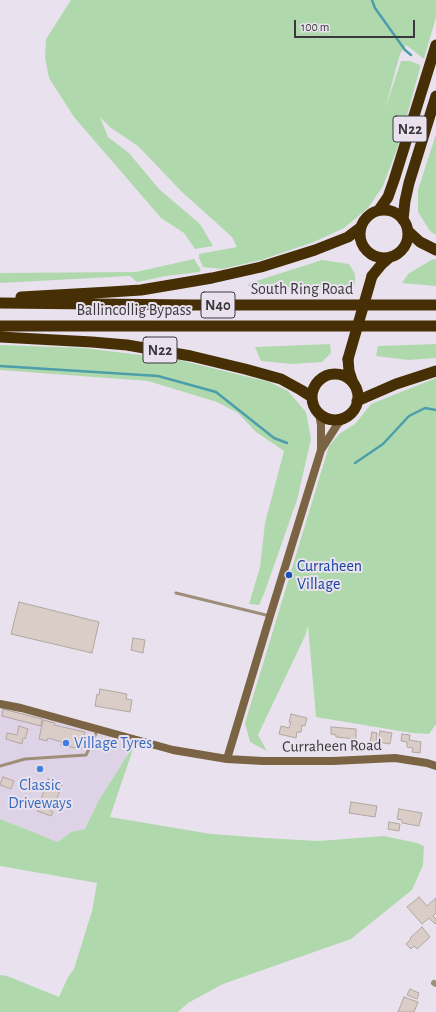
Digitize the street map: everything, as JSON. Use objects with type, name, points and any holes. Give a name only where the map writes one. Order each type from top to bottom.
[{"type":"highway","name":"N22","points":[[0,298],[141,290],[212,278],[261,267],[303,254],[348,237],[360,228],[367,217],[378,210],[388,196],[436,44]]},
{"type":"highway","name":"N22","points":[[403,220],[409,183],[436,96]]},
{"type":"highway","points":[[378,210],[386,210],[398,215],[403,220],[408,231],[420,242],[436,250]]},
{"type":"highway","points":[[360,228],[361,243],[365,250],[377,257],[390,258]]},
{"type":"highway","points":[[372,276],[381,265],[402,250],[408,238],[408,231]]},
{"type":"highway","points":[[348,359],[340,369],[321,379],[313,390],[312,397],[315,408],[324,417],[330,419],[344,418],[355,408],[358,401],[358,395],[349,371],[348,359],[372,276],[371,254]]},
{"type":"highway","name":"South Ring Road","points":[[0,303],[192,306],[436,305]]},
{"type":"highway","name":"Ballincollig Bypass","points":[[0,326],[436,326]]},
{"type":"highway","name":"N22","points":[[0,337],[92,342],[148,348],[191,356],[281,379],[312,397]]},
{"type":"highway","points":[[358,401],[396,384],[436,371]]},
{"type":"highway","points":[[333,374],[348,378],[353,383]]},
{"type":"street","points":[[319,413],[321,424],[321,450]]},
{"type":"street","points":[[227,759],[321,450],[344,418]]},
{"type":"street","name":"Curraheen Road","points":[[0,704],[21,708],[173,750],[227,759],[263,761],[333,761],[395,758],[427,763],[436,766]]},
{"type":"lane","points":[[176,593],[270,616]]},
{"type":"lane","points":[[0,766],[25,759],[86,755],[98,729]]},
{"type":"shaded area","points":[[0,707],[135,743],[99,800],[85,829],[71,832],[58,842],[0,819]]},
{"type":"green space","points":[[71,0],[436,0],[436,17],[424,59],[406,45],[400,54],[385,109],[401,61],[410,61],[420,65],[420,68],[400,141],[383,186],[368,208],[344,228],[314,242],[261,260],[222,269],[203,267],[199,254],[237,247],[232,237],[181,191],[138,146],[111,128],[100,117],[108,137],[129,153],[159,189],[200,224],[213,246],[195,249],[184,233],[161,218],[74,117],[49,78],[45,57],[46,39]]},
{"type":"green space","points":[[436,134],[436,235],[430,231],[418,212],[418,190]]},
{"type":"green space","points":[[194,259],[201,270],[199,272],[166,276],[137,282],[130,276],[0,283],[0,273],[136,272]]},
{"type":"green space","points":[[433,259],[436,260],[436,286],[402,283],[408,274]]},
{"type":"green space","points":[[322,260],[349,264],[355,274],[355,283],[352,289],[247,286],[250,283]]},
{"type":"green space","points":[[330,344],[331,353],[322,362],[293,364],[261,361],[255,347]]},
{"type":"green space","points":[[436,344],[436,358],[408,360],[376,356],[378,346]]},
{"type":"green space","points":[[0,345],[83,348],[175,359],[269,382],[288,391],[306,412],[311,439],[297,500],[259,605],[249,604],[260,567],[265,523],[284,451],[256,432],[238,413],[217,402],[148,381],[0,370]]},
{"type":"green space","points":[[436,378],[436,724],[429,734],[412,733],[316,717],[308,626],[305,636],[258,735],[267,751],[250,742],[245,723],[329,446],[339,434],[355,424],[371,404]]},
{"type":"green space","points":[[135,743],[110,817],[211,834],[318,841],[384,836],[417,843],[424,846],[423,865],[412,890],[351,939],[223,984],[188,1003],[178,1012],[0,1012],[0,975],[7,976],[59,997],[68,977],[74,969],[92,911],[97,883],[0,866],[0,819],[58,842],[71,832],[85,829],[99,800]]},
{"type":"building","points":[[19,602],[99,622],[92,653],[11,634]]},
{"type":"building","points":[[133,638],[145,640],[143,653],[131,650]]},
{"type":"building","points":[[100,689],[127,694],[126,699],[132,700],[130,712],[95,706],[97,694],[99,695]]},
{"type":"building","points":[[3,709],[42,719],[41,726],[2,716]]},
{"type":"building","points":[[291,714],[307,718],[305,726],[302,725],[301,732],[297,732],[296,738],[279,734],[281,726],[289,728]]},
{"type":"building","points":[[43,720],[55,723],[54,725],[85,732],[81,749],[61,745],[62,742],[48,738],[47,741],[39,739]]},
{"type":"building","points":[[19,726],[28,729],[25,739],[23,738],[22,744],[6,739],[7,733],[17,735]]},
{"type":"building","points":[[331,727],[356,729],[356,739],[336,737],[336,735],[331,734]]},
{"type":"building","points":[[380,731],[392,733],[390,744],[378,742]]},
{"type":"building","points":[[372,732],[377,733],[376,743],[370,742]]},
{"type":"building","points":[[402,734],[410,735],[409,740],[421,742],[420,753],[412,752],[413,748],[407,747],[407,742],[401,741]]},
{"type":"building","points":[[3,777],[14,781],[11,789],[0,785]]},
{"type":"building","points":[[48,779],[62,784],[55,804],[51,803],[49,810],[53,812],[51,816],[37,811]]},
{"type":"building","points":[[351,802],[377,806],[375,817],[349,813]]},
{"type":"building","points":[[399,809],[422,813],[419,826],[402,823],[402,820],[397,819]]},
{"type":"building","points":[[389,822],[400,824],[399,831],[388,829]]},
{"type":"building","points":[[419,897],[427,906],[436,898],[436,913],[433,916],[436,919],[435,924],[429,918],[422,924],[407,907]]},
{"type":"building","points":[[422,927],[430,937],[417,949],[414,946],[411,949],[406,944]]},
{"type":"building","points":[[410,989],[419,993],[417,999],[407,995]]},
{"type":"building","points":[[404,997],[418,1002],[414,1012],[398,1012]]},
{"type":"waterway","points":[[372,0],[375,8],[405,50],[411,55]]},
{"type":"waterway","points":[[0,366],[158,376],[216,392],[274,438],[287,443]]},
{"type":"waterway","points":[[355,463],[383,444],[409,416],[425,408],[436,410]]},
{"type":"place","name":"Curraheen Village","points":[[289,575]]},
{"type":"place","name":"Village Tyres","points":[[66,743]]},
{"type":"place","name":"Classic Driveways","points":[[40,769]]}]
